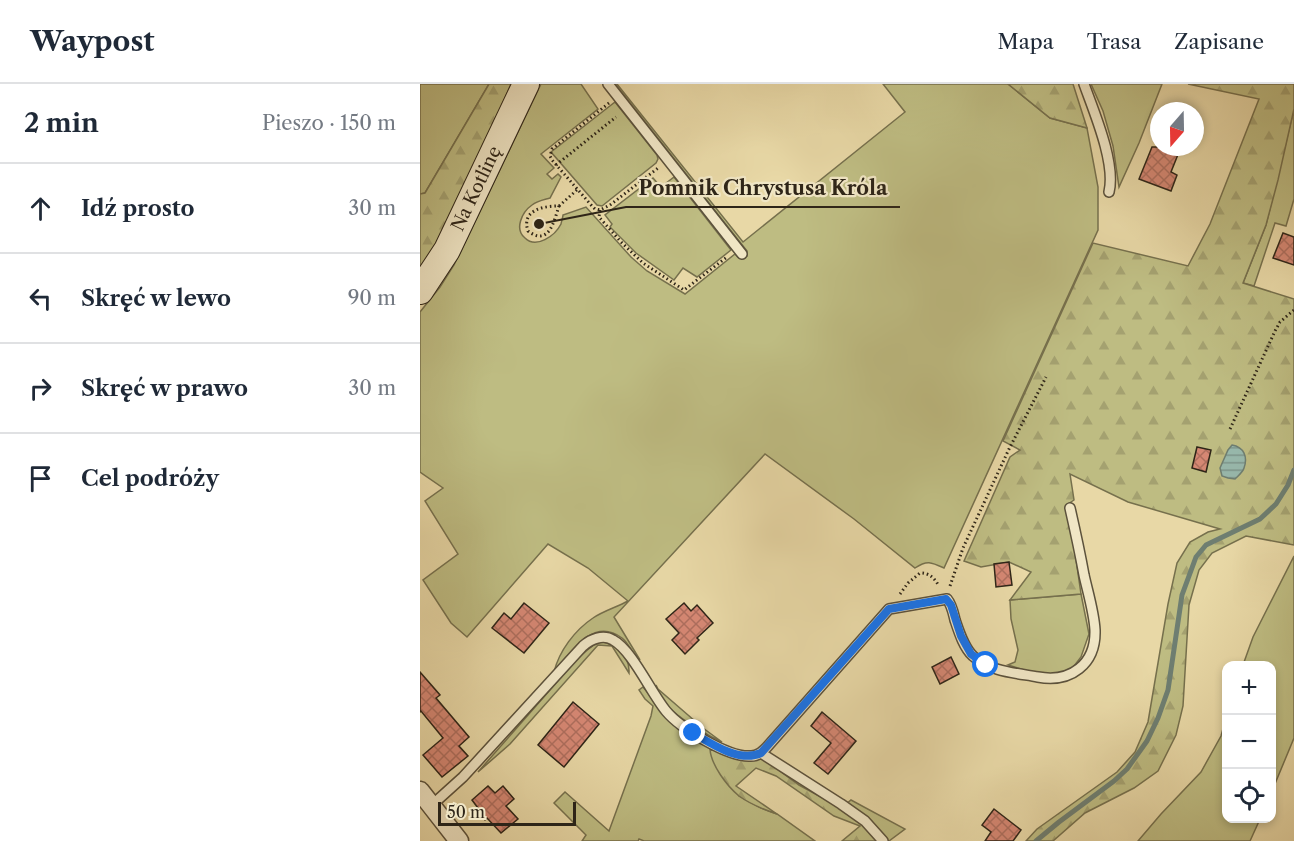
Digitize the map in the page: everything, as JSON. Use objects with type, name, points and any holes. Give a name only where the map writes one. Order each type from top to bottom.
[{"type":"street","name":"Na Kotlinę","points":[[420,291],[447,250],[526,84]]},
{"type":"street","points":[[426,798],[454,839]]},
{"type":"lane","points":[[608,84],[740,251]]},
{"type":"lane","points":[[1084,84],[1106,152],[1111,181],[1109,192]]},
{"type":"lane","points":[[426,798],[463,777],[583,646],[598,638],[608,638],[622,646],[665,710],[680,724],[731,752],[752,756],[761,753],[889,609],[945,599],[951,605],[961,636],[971,654],[986,665],[1054,679],[1064,677],[1080,669],[1088,659],[1092,650],[1095,628],[1070,508]]},
{"type":"lane","points":[[761,753],[865,821],[883,841]]},
{"type":"path","points":[[617,97],[552,149],[550,156],[556,165],[595,209],[603,210],[667,160]]},
{"type":"path","points":[[556,165],[627,109]]},
{"type":"path","points":[[559,206],[543,207],[532,213],[527,221],[528,231],[534,236],[541,236],[549,232],[559,206],[578,189]]},
{"type":"path","points":[[600,210],[599,217],[632,254],[684,290],[740,251]]},
{"type":"path","points":[[1230,429],[1275,331],[1280,322],[1294,310]]},
{"type":"path","points":[[945,599],[963,548],[1009,449],[1046,377]]},
{"type":"path","points":[[889,609],[908,584],[920,573],[932,576],[945,599]]},
{"type":"green space","points":[[420,84],[489,84],[425,193],[420,194]]},
{"type":"green space","points":[[489,84],[511,84],[463,195],[420,275],[420,194],[425,193]]},
{"type":"green space","points":[[541,84],[581,84],[598,109],[541,154],[554,168],[547,174],[552,179],[558,174],[561,177],[550,198],[536,202],[525,212],[520,225],[522,234],[529,241],[545,240],[561,224],[563,215],[586,207],[631,257],[647,271],[685,294],[735,254],[739,258],[747,256],[747,251],[615,84],[743,242],[905,112],[883,84],[1008,84],[1050,118],[1087,128],[1098,187],[1098,230],[944,568],[929,563],[915,568],[854,519],[765,454],[614,617],[640,660],[622,638],[611,632],[602,631],[584,639],[554,672],[564,649],[586,623],[628,601],[588,568],[548,544],[467,637],[451,623],[423,580],[458,554],[425,501],[443,488],[420,472],[420,312],[454,265]]},
{"type":"green space","points":[[1008,84],[1073,84],[1087,128],[1050,118]]},
{"type":"green space","points":[[1091,84],[1162,84],[1155,102],[1150,102],[1150,115],[1119,187],[1113,146],[1103,111]]},
{"type":"green space","points":[[1188,84],[1294,84],[1294,109],[1278,180],[1266,225],[1243,283],[1294,299],[1294,545],[1246,536],[1212,553],[1199,570],[1189,605],[1183,706],[1176,735],[1158,771],[1134,788],[1085,813],[1053,841],[1026,841],[1037,829],[1117,772],[1135,752],[1148,722],[1177,563],[1190,542],[1208,532],[1220,529],[1128,502],[1070,474],[1074,500],[1068,504],[1081,594],[1010,600],[1031,572],[1009,562],[981,567],[964,561],[1010,457],[1020,450],[1003,441],[1093,243],[1188,266],[1210,224],[1259,99]]},
{"type":"green space","points":[[615,102],[658,159],[602,206],[597,205],[551,152]]},
{"type":"green space","points":[[1294,109],[1294,199],[1286,226],[1275,223],[1254,286],[1243,283],[1266,225]]},
{"type":"green space","points":[[674,177],[731,250],[697,277],[683,268],[674,280],[636,253],[610,227],[612,224],[605,215],[653,178],[661,187]]},
{"type":"green space","points":[[1294,556],[1294,738],[1276,781],[1276,661],[1244,661],[1253,637]]},
{"type":"green space","points":[[1081,594],[1089,634],[1081,657],[1071,670],[1044,676],[1008,665],[1015,662],[1018,650],[1011,619],[1010,600]]},
{"type":"green space","points":[[598,641],[616,647],[624,655],[629,666],[629,673],[612,646],[598,645],[510,744],[478,772],[578,658]]},
{"type":"green space","points":[[656,685],[703,728],[722,742],[704,733],[673,711],[664,702]]},
{"type":"green space","points":[[643,687],[653,699],[732,755],[711,749],[739,796],[777,814],[815,841],[644,841],[639,839],[638,841],[582,841],[586,835],[554,803],[565,792],[609,831],[651,716],[653,706],[639,690]]},
{"type":"green space","points":[[1222,732],[1222,823],[1258,823],[1250,841],[1138,841],[1201,772]]},
{"type":"green space","points":[[710,749],[732,755],[761,757],[799,785],[843,809],[863,824],[879,841],[842,841],[860,826],[834,816],[776,776],[756,768],[736,786],[777,814],[748,802],[725,781],[713,762]]},
{"type":"green space","points":[[851,800],[905,829],[886,841],[845,805]]},
{"type":"water","points":[[1232,445],[1242,450],[1246,460],[1243,469],[1235,479],[1222,476],[1220,468]]},
{"type":"building","points":[[1150,152],[1150,156],[1177,156],[1171,172],[1177,175],[1171,191],[1139,179]]},
{"type":"building","points":[[1283,233],[1294,237],[1294,265],[1273,258]]},
{"type":"building","points":[[1197,447],[1211,450],[1206,472],[1192,468]]},
{"type":"building","points":[[1009,562],[1012,585],[996,587],[994,564]]},
{"type":"building","points":[[524,603],[549,623],[524,653],[492,628],[504,613],[511,619]]},
{"type":"building","points":[[684,603],[691,611],[697,605],[713,623],[697,638],[699,640],[685,654],[672,640],[679,633],[666,619]]},
{"type":"building","points":[[951,657],[959,674],[940,684],[932,667]]},
{"type":"building","points":[[420,672],[440,695],[436,698],[469,737],[459,746],[468,756],[442,777],[423,755],[443,738],[420,712]]},
{"type":"building","points":[[573,702],[599,724],[564,767],[538,745]]},
{"type":"building","points":[[822,712],[856,741],[828,774],[814,763],[831,743],[811,726]]},
{"type":"building","points":[[488,786],[495,793],[503,786],[514,799],[506,806],[518,819],[501,833],[476,810],[478,808],[472,800]]},
{"type":"building","points":[[994,809],[1021,830],[1013,841],[985,841],[991,832],[982,825]]},
{"type":"waterway","points":[[1036,841],[1114,781],[1127,769],[1147,741],[1168,690],[1182,595],[1196,557],[1206,545],[1260,519],[1276,504],[1294,470]]},
{"type":"place","name":"Pomnik Chrystusa Króla","points":[[539,224]]},
{"type":"route","points":[[693,733],[731,752],[752,756],[761,753],[889,609],[946,599],[951,605],[961,636],[971,654],[986,665]]}]
